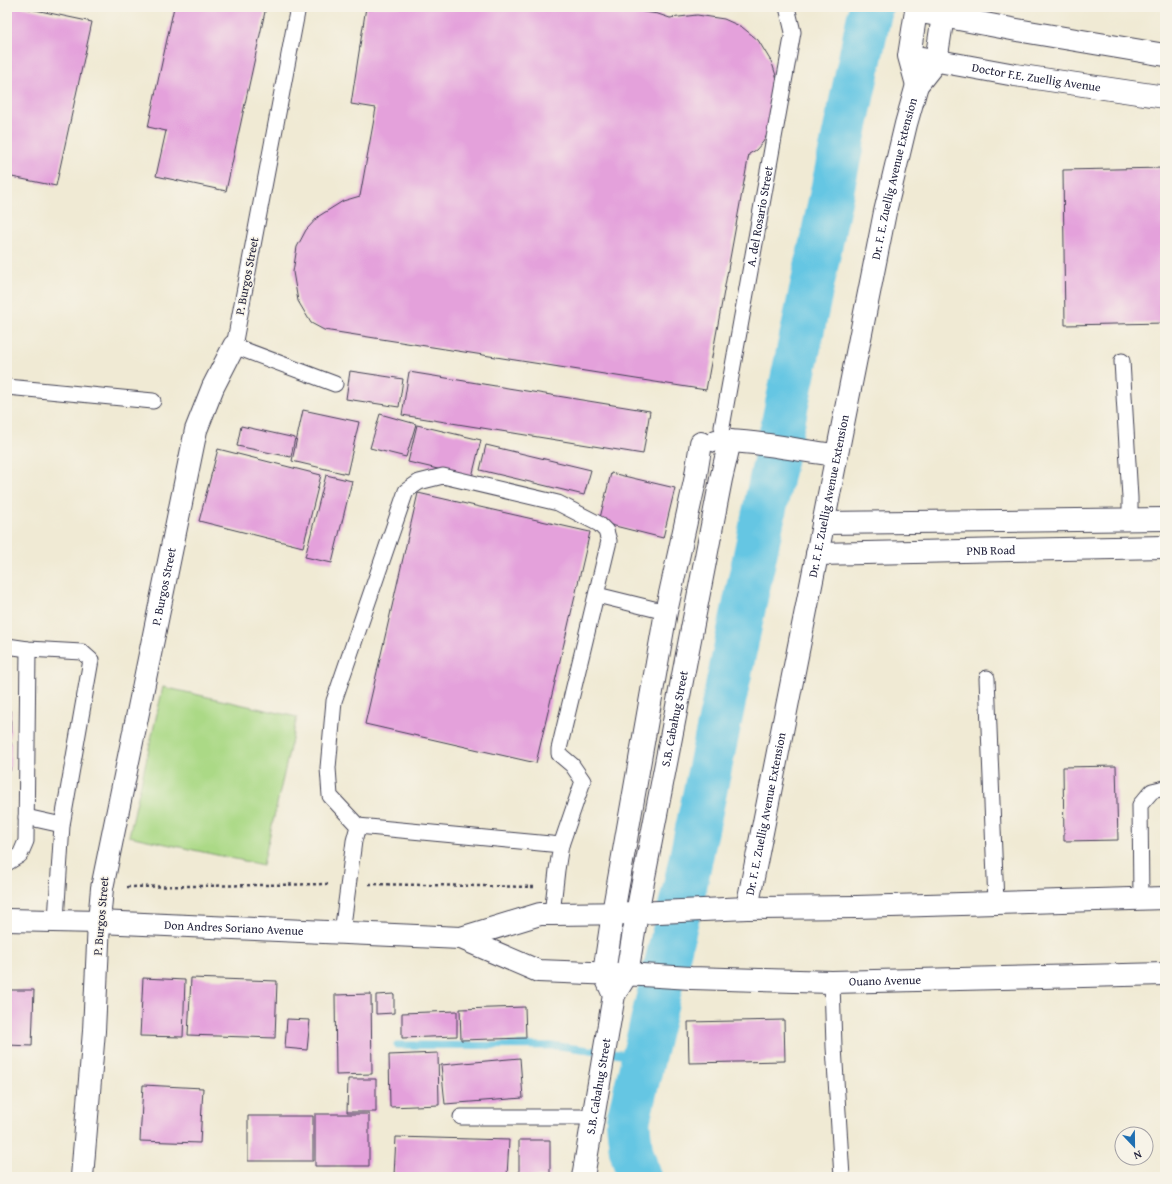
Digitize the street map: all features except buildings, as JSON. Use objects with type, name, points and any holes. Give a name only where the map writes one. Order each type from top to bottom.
[{"type":"main road","points":[[917,9],[943,12],[1017,30],[1165,54]]},
{"type":"main road","name":"Dr. F. E. Zuellig Avenue Extension","points":[[917,9],[909,56],[917,85]]},
{"type":"main road","name":"Dr. F. E. Zuellig Avenue Extension","points":[[747,908],[885,212],[917,85],[936,61],[943,12]]},
{"type":"main road","name":"Doctor F.E. Zuellig Avenue","points":[[909,56],[1016,75],[1165,97]]},
{"type":"main road","name":"P. Burgos Street","points":[[82,1177],[94,1031],[102,888],[196,430],[213,387],[234,346]]},
{"type":"main road","points":[[614,995],[604,973],[613,913],[666,612],[701,443],[726,434],[753,443],[805,452],[837,455]]},
{"type":"main road","name":"S.B. Cabahug Street","points":[[583,1177],[614,995],[634,974],[646,912],[720,487],[726,434]]},
{"type":"main road","points":[[823,523],[1165,519]]},
{"type":"main road","name":"PNB Road","points":[[817,554],[1165,547]]},
{"type":"main road","points":[[613,913],[747,908],[856,907],[1165,898]]},
{"type":"main road","name":"Don Andres Soriano Avenue","points":[[7,920],[56,920],[461,938],[540,914],[613,913]]},
{"type":"main road","name":"Don Andres Soriano Avenue","points":[[461,938],[538,971],[604,973]]},
{"type":"main road","name":"Ouano Avenue","points":[[604,973],[691,978],[832,982],[1165,974]]},
{"type":"lane","name":"P. Burgos Street","points":[[234,346],[298,7]]},
{"type":"lane","name":"A. del Rosario Street","points":[[726,434],[794,32],[787,7]]},
{"type":"lane","points":[[234,346],[335,384]]},
{"type":"lane","points":[[1122,362],[1130,490],[1130,519]]},
{"type":"lane","points":[[7,387],[153,401]]},
{"type":"lane","points":[[552,914],[556,870],[561,845],[583,781],[572,765],[559,754],[559,749],[609,541],[606,531],[599,524],[558,503],[444,476],[419,482],[406,491],[334,701],[328,768],[330,796],[358,826],[561,845]]},
{"type":"lane","points":[[597,594],[666,612]]},
{"type":"lane","points":[[7,646],[28,649],[82,652],[91,660],[62,826],[56,920]]},
{"type":"lane","points":[[7,863],[20,854],[26,840],[28,649]]},
{"type":"lane","points":[[987,678],[996,903]]},
{"type":"lane","points":[[1141,898],[1140,806],[1152,791],[1165,788]]},
{"type":"lane","points":[[26,817],[62,826]]},
{"type":"lane","points":[[342,933],[354,841],[358,826]]},
{"type":"lane","points":[[832,982],[834,1047],[842,1177]]},
{"type":"lane","points":[[462,1117],[594,1117]]},
{"type":"green space","points":[[163,687],[297,717],[263,865],[129,836]]},
{"type":"waterway","points":[[639,1177],[631,1150],[628,1121],[685,886],[871,7]]},
{"type":"waterway","points":[[397,1045],[558,1046],[644,1057]]}]
